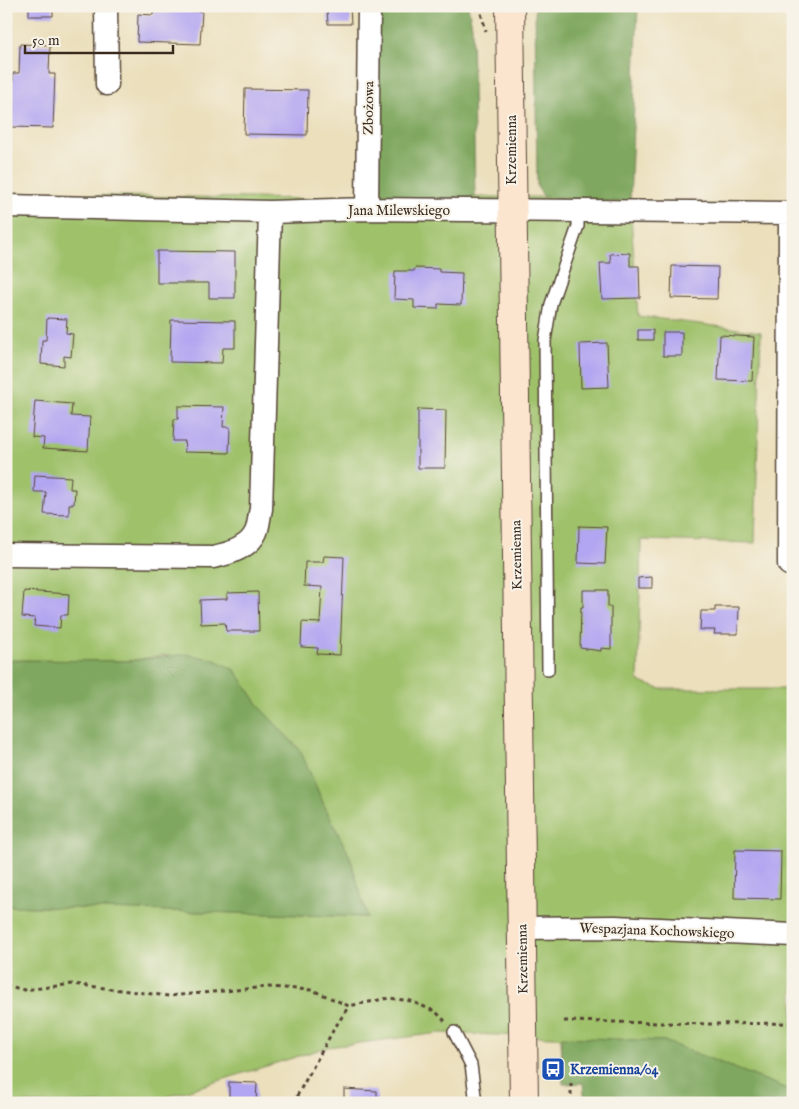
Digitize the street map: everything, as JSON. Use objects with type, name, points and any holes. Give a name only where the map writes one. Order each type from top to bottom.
[{"type":"main road","name":"Krzemienna","points":[[510,6],[524,1103]]},
{"type":"street","points":[[106,6],[106,84]]},
{"type":"street","name":"Zbożowa","points":[[367,209],[369,6]]},
{"type":"street","name":"Jana Milewskiego","points":[[6,206],[270,212],[367,209],[512,212],[791,213]]},
{"type":"street","points":[[6,556],[213,557],[230,554],[244,546],[256,533],[261,509],[270,212]]},
{"type":"street","points":[[791,213],[789,564],[793,564]]},
{"type":"street","name":"Wespazjana Kochowskiego","points":[[522,928],[614,927],[793,935]]},
{"type":"lane","points":[[548,670],[545,341],[551,304],[578,226],[578,212]]},
{"type":"lane","points":[[454,1032],[471,1065],[476,1103]]},
{"type":"path","points":[[6,985],[24,990],[73,984],[169,996],[268,987],[312,990],[349,1006],[389,998],[411,1000],[436,1012],[454,1032]]},
{"type":"path","points":[[293,1103],[349,1006]]},
{"type":"path","points":[[564,1021],[711,1024],[793,1023]]},
{"type":"path","points":[[571,1083],[572,1103]]},
{"type":"green space","points":[[377,6],[468,6],[472,26],[475,197],[372,200]]},
{"type":"green space","points":[[535,6],[638,6],[630,202],[544,197],[537,187]]},
{"type":"green space","points":[[6,194],[372,200],[544,197],[630,202],[638,316],[761,332],[755,543],[641,540],[638,681],[660,689],[793,689],[793,1091],[664,1041],[440,1033],[328,1047],[147,1103],[6,1103],[6,906],[367,917],[350,857],[324,805],[300,750],[262,710],[235,670],[165,655],[129,661],[6,660]]},
{"type":"green space","points":[[187,654],[215,660],[235,670],[262,710],[300,750],[324,805],[350,857],[367,917],[6,906],[6,660],[129,661]]},
{"type":"green space","points":[[561,1037],[664,1041],[793,1091],[793,1103],[585,1103],[583,1083],[563,1084]]},
{"type":"building","points":[[29,6],[53,6],[53,16],[29,16]]},
{"type":"building","points":[[154,6],[193,6],[192,11],[202,11],[200,44],[137,42],[138,14],[153,15]]},
{"type":"building","points":[[342,6],[350,6],[351,24],[328,24],[327,9],[342,9]]},
{"type":"building","points":[[20,44],[50,45],[49,74],[55,74],[53,128],[11,127],[13,73],[19,73]]},
{"type":"building","points":[[245,89],[308,90],[307,135],[244,134]]},
{"type":"building","points":[[157,251],[235,252],[235,298],[209,298],[209,283],[157,283]]},
{"type":"building","points":[[630,253],[630,266],[639,266],[640,298],[602,299],[600,263],[611,263],[610,254]]},
{"type":"building","points":[[672,266],[718,267],[717,299],[671,298]]},
{"type":"building","points":[[415,268],[439,269],[439,272],[462,273],[461,305],[438,304],[438,309],[414,308],[414,300],[394,299],[395,271],[414,271]]},
{"type":"building","points":[[47,318],[67,319],[66,333],[73,334],[71,357],[64,356],[64,366],[41,364],[42,340],[46,340]]},
{"type":"building","points":[[171,320],[235,321],[235,348],[223,348],[222,363],[170,362]]},
{"type":"building","points":[[638,330],[653,330],[653,340],[638,340]]},
{"type":"building","points":[[663,332],[682,332],[682,356],[663,356]]},
{"type":"building","points":[[720,335],[754,337],[752,381],[718,380]]},
{"type":"building","points":[[607,343],[609,387],[581,388],[580,344]]},
{"type":"building","points":[[35,401],[72,404],[71,416],[90,417],[88,451],[43,448],[44,438],[32,437]]},
{"type":"building","points":[[178,406],[224,407],[223,427],[230,427],[229,453],[184,452],[185,441],[173,441],[174,419],[178,419]]},
{"type":"building","points":[[418,409],[446,410],[445,468],[418,468]]},
{"type":"building","points":[[35,475],[71,477],[70,489],[75,489],[74,504],[69,504],[69,515],[44,514],[46,492],[34,492]]},
{"type":"building","points":[[579,526],[607,527],[605,564],[578,563]]},
{"type":"building","points":[[324,556],[344,557],[340,655],[317,654],[318,648],[301,647],[302,622],[320,623],[322,587],[304,586],[305,562],[323,562]]},
{"type":"building","points":[[652,577],[652,588],[638,588],[638,578]]},
{"type":"building","points":[[583,590],[608,590],[608,607],[611,607],[611,649],[601,648],[601,651],[580,648]]},
{"type":"building","points":[[24,591],[69,594],[68,615],[61,615],[60,628],[34,626],[35,618],[22,617]]},
{"type":"building","points":[[258,592],[259,631],[226,631],[225,623],[201,624],[200,600],[227,599],[227,593]]},
{"type":"building","points":[[715,607],[739,607],[738,634],[714,634],[715,630],[700,630],[701,611],[715,611]]},
{"type":"building","points":[[735,850],[781,851],[780,899],[734,898]]},
{"type":"building","points":[[229,1082],[257,1083],[256,1103],[229,1103]]},
{"type":"building","points":[[344,1089],[377,1091],[377,1103],[344,1103]]},
{"type":"place","name":"Krzemienna/04","points":[[553,1069]]}]
